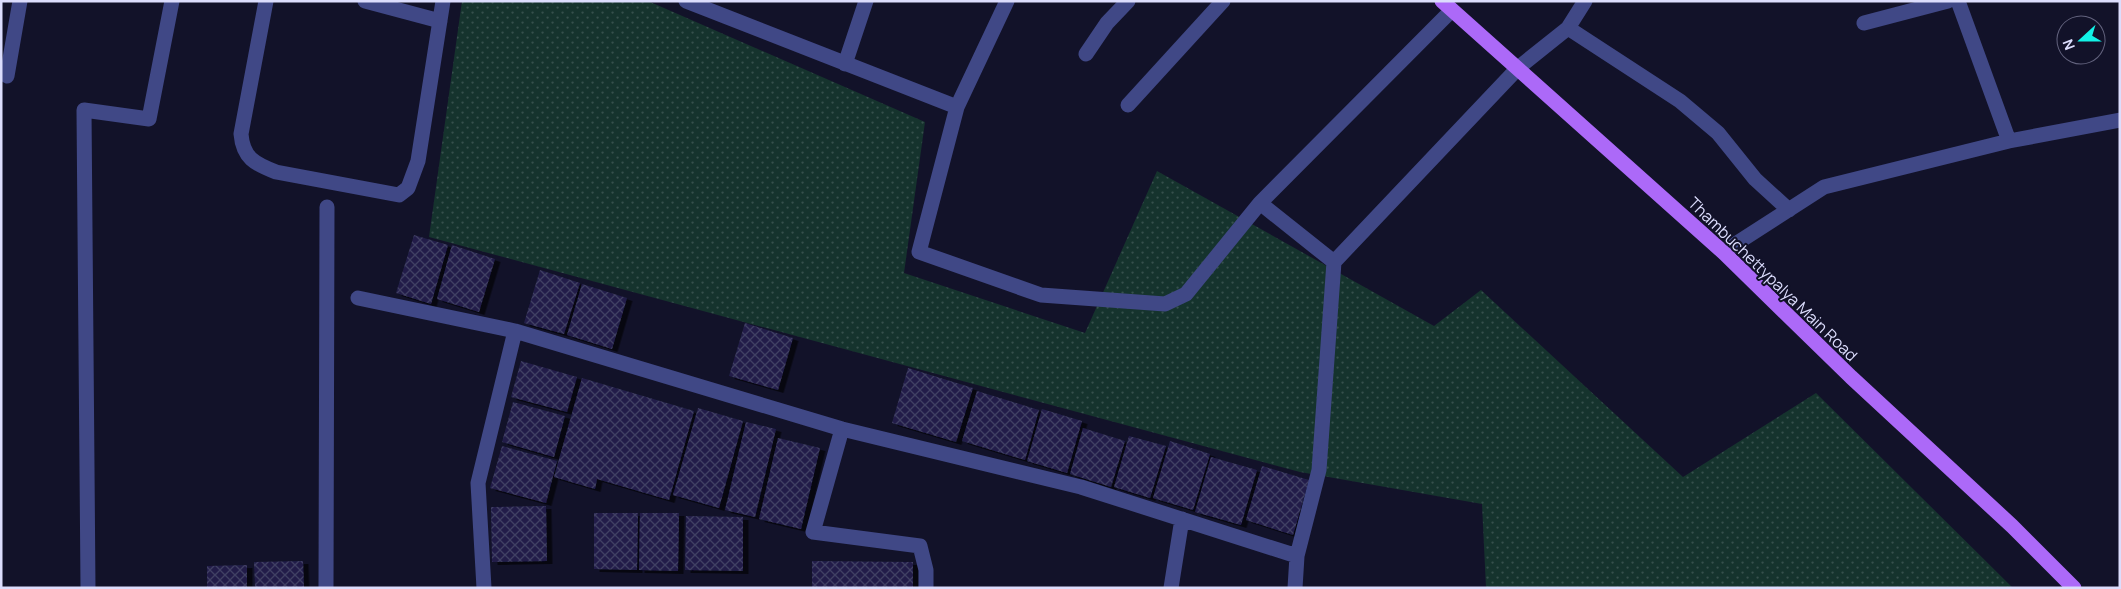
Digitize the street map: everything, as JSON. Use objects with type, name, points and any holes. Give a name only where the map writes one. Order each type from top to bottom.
[{"type":"main road","name":"Thambuchettypalya Main Road","points":[[1447,6],[1723,252],[1851,377],[2012,526],[2074,588]]},
{"type":"street","points":[[7,76],[20,1]]},
{"type":"street","points":[[88,588],[84,110],[149,119],[172,1]]},
{"type":"street","points":[[266,1],[241,134],[242,147],[259,165],[276,172],[383,194],[399,195],[408,188],[414,174],[443,1]]},
{"type":"street","points":[[365,1],[440,21]]},
{"type":"street","points":[[686,1],[957,107]]},
{"type":"street","points":[[845,64],[866,1]]},
{"type":"street","points":[[1007,1],[957,107],[919,252],[1041,294],[1165,304],[1186,294],[1260,203],[1447,6]]},
{"type":"street","points":[[1086,54],[1107,23],[1128,1]]},
{"type":"street","points":[[1128,105],[1223,1]]},
{"type":"street","points":[[1295,588],[1297,556],[1319,470],[1334,262],[1518,68],[1568,28],[1586,1]]},
{"type":"street","points":[[1864,23],[1948,1]]},
{"type":"street","points":[[1958,1],[2009,142]]},
{"type":"street","points":[[1568,28],[1680,101],[1718,133],[1755,179],[1789,210]]},
{"type":"street","points":[[1723,252],[1824,187],[2009,142],[2120,120]]},
{"type":"street","points":[[1260,203],[1334,262]]},
{"type":"street","points":[[326,588],[327,207]]},
{"type":"street","points":[[358,298],[515,330],[842,430],[1081,487],[1297,556]]},
{"type":"street","points":[[484,588],[478,483],[515,330]]},
{"type":"street","points":[[842,430],[813,532],[920,546],[926,570],[926,588]]},
{"type":"street","points":[[1171,588],[1182,520]]},
{"type":"green space","points":[[462,1],[648,1],[925,122],[904,273],[1085,333],[1157,171],[1434,326],[1481,290],[1683,477],[1816,393],[2013,588],[1486,588],[1482,504],[1300,472],[429,237]]},
{"type":"building","points":[[414,235],[448,245],[431,304],[396,293]]},
{"type":"building","points":[[452,245],[495,259],[479,312],[437,299]]},
{"type":"building","points":[[540,270],[580,283],[564,334],[524,323]]},
{"type":"building","points":[[582,284],[627,298],[612,349],[567,335]]},
{"type":"building","points":[[745,323],[793,338],[778,390],[729,376]]},
{"type":"building","points":[[521,361],[577,377],[567,412],[511,397]]},
{"type":"building","points":[[908,368],[973,388],[956,442],[892,423]]},
{"type":"building","points":[[582,378],[694,411],[669,500],[597,479],[595,489],[554,477]]},
{"type":"building","points":[[977,391],[1039,410],[1025,460],[962,441]]},
{"type":"building","points":[[513,402],[565,416],[554,457],[502,442]]},
{"type":"building","points":[[698,408],[743,421],[719,508],[673,495]]},
{"type":"building","points":[[1042,409],[1082,421],[1067,473],[1027,461]]},
{"type":"building","points":[[746,422],[776,429],[755,517],[725,510]]},
{"type":"building","points":[[1083,428],[1125,441],[1111,487],[1070,474]]},
{"type":"building","points":[[1129,436],[1166,446],[1150,498],[1114,487]]},
{"type":"building","points":[[778,438],[820,448],[801,529],[759,519]]},
{"type":"building","points":[[1170,441],[1210,454],[1193,510],[1153,498]]},
{"type":"building","points":[[502,446],[557,461],[546,503],[490,488]]},
{"type":"building","points":[[1211,457],[1257,470],[1241,525],[1195,512]]},
{"type":"building","points":[[1262,466],[1309,480],[1293,535],[1246,520]]},
{"type":"building","points":[[546,506],[547,561],[492,562],[491,507]]},
{"type":"building","points":[[594,513],[638,513],[637,570],[594,569]]},
{"type":"building","points":[[640,513],[679,513],[678,571],[639,570]]},
{"type":"building","points":[[686,516],[743,517],[743,571],[685,570]]},
{"type":"building","points":[[303,561],[304,588],[255,588],[254,562]]},
{"type":"building","points":[[812,561],[913,562],[913,588],[812,588]]},
{"type":"building","points":[[247,565],[247,588],[207,588],[207,566]]}]
